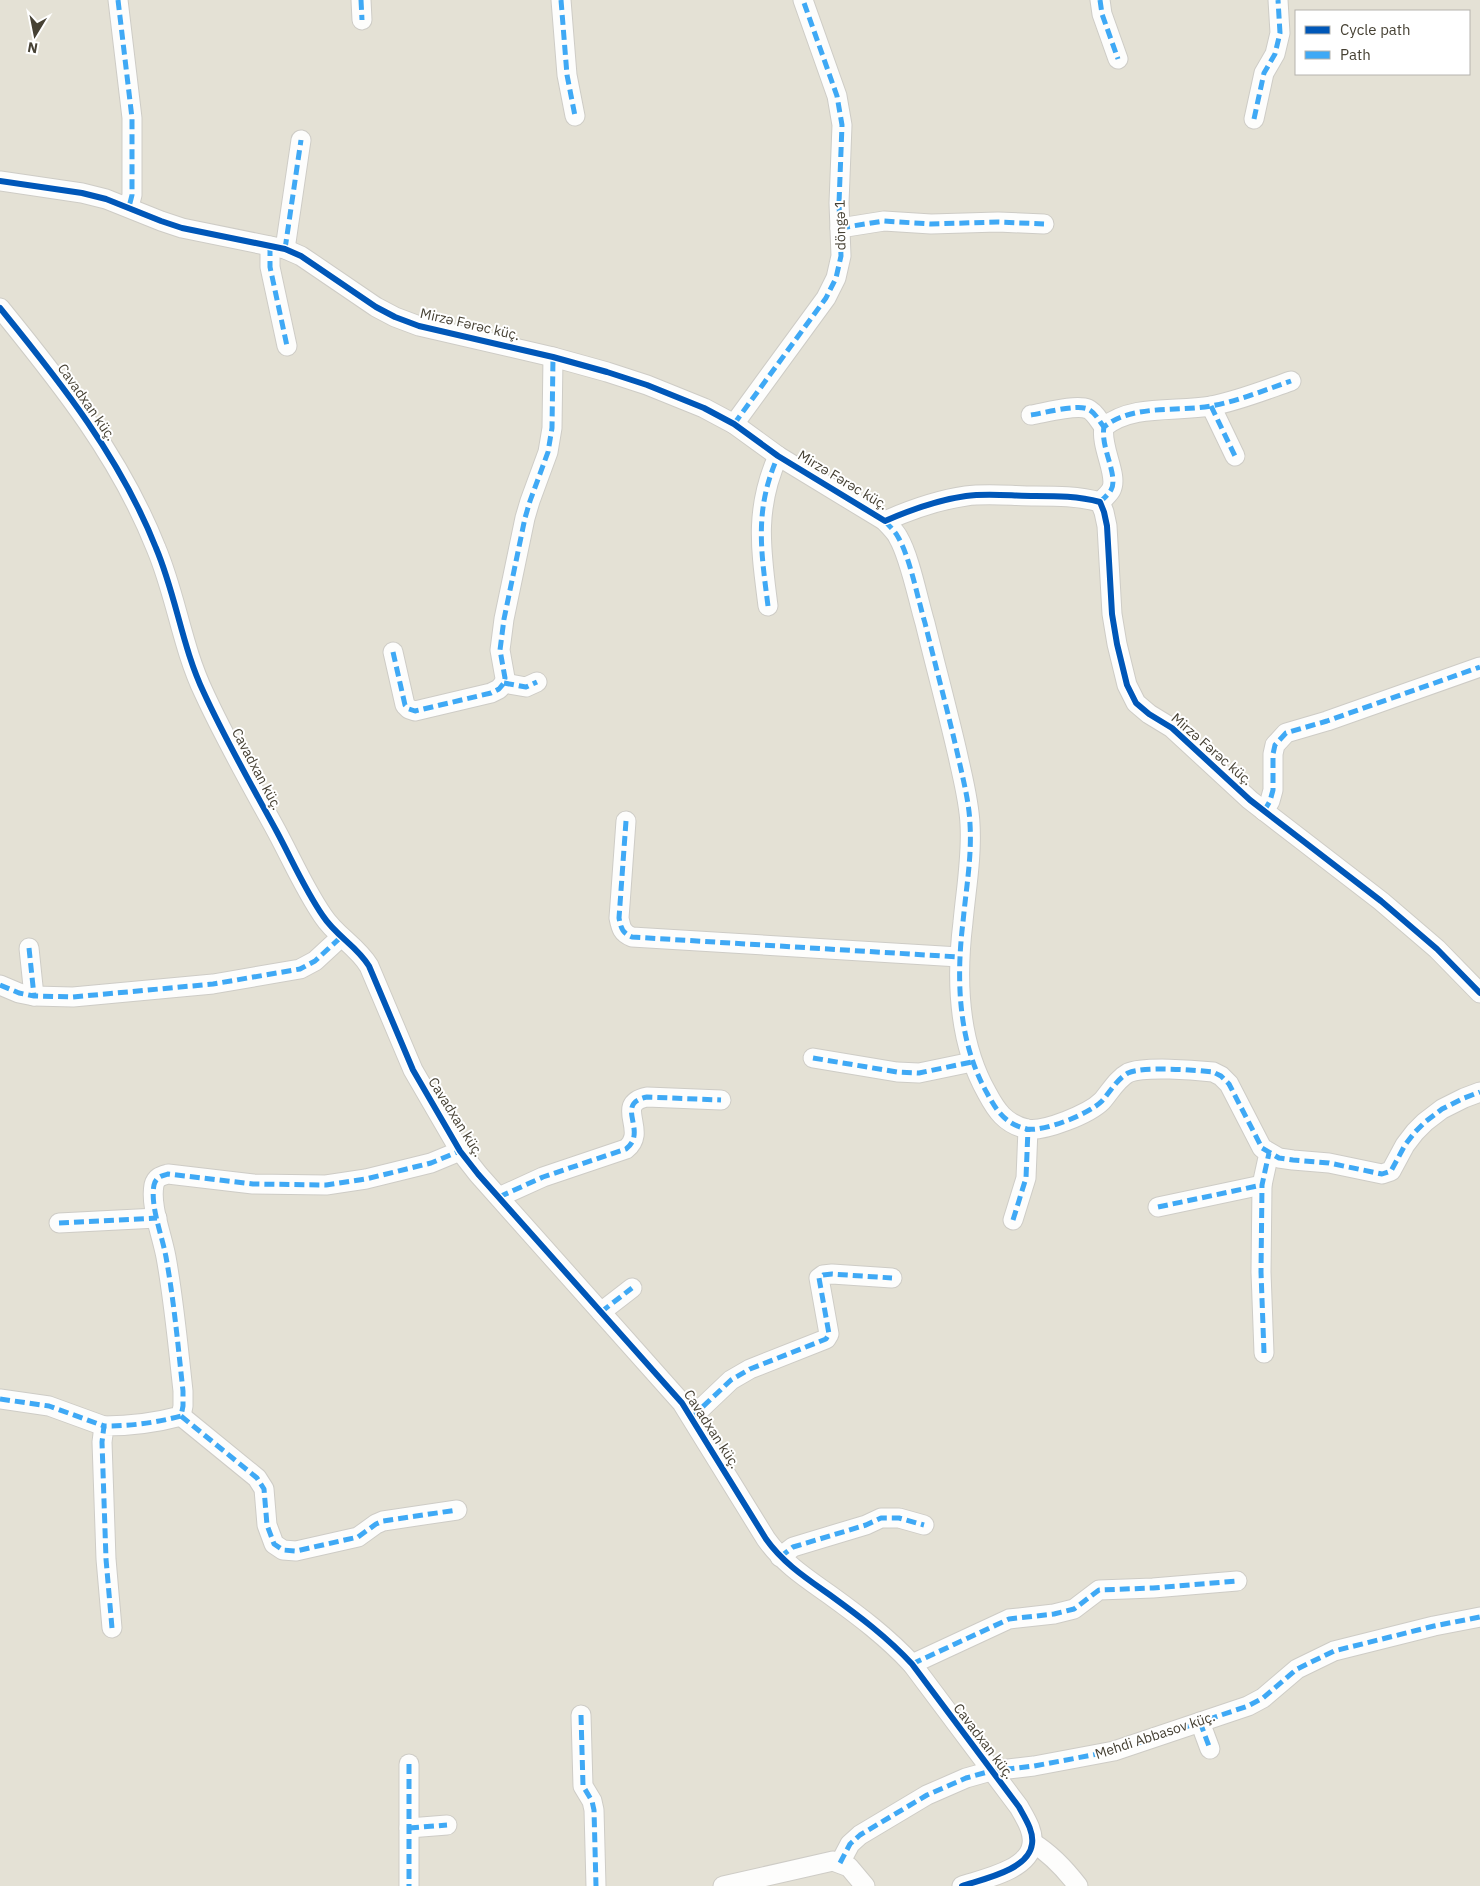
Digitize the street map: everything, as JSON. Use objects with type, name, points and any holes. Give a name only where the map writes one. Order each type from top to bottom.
[{"type":"street","points":[[118,0],[132,118],[132,195],[129,207]]},
{"type":"street","points":[[361,0],[362,20]]},
{"type":"street","points":[[561,0],[567,75],[575,116]]},
{"type":"street","name":"döngə 1","points":[[734,424],[826,298],[836,278],[841,256],[839,203],[842,125],[837,96],[803,0]]},
{"type":"street","points":[[1100,0],[1102,14],[1118,59]]},
{"type":"street","points":[[1254,119],[1264,73],[1275,54],[1280,33],[1278,0]]},
{"type":"street","points":[[287,346],[270,267],[277,247],[302,140]]},
{"type":"street","name":"Mirzə Fərəc küç.","points":[[0,181],[82,193],[129,207],[160,221],[182,228],[277,247],[301,256],[395,317],[419,326],[553,357],[647,385],[704,408],[734,424],[778,456],[885,521],[923,506],[964,496],[1068,497],[1100,502],[1107,526],[1112,614],[1117,644],[1131,694],[1142,709],[1172,728],[1250,800],[1380,901],[1437,949],[1480,994]]},
{"type":"street","points":[[840,228],[884,221],[931,224],[1014,222],[1044,224]]},
{"type":"street","name":"Cavadxan küç.","points":[[0,308],[81,410],[121,477],[156,547],[166,574],[194,670],[203,693],[314,903],[324,918],[341,937],[358,951],[369,966],[413,1070],[460,1150],[499,1197],[682,1403],[692,1416],[766,1539],[780,1557],[871,1625],[912,1664],[1019,1807],[1031,1832],[1032,1843]]},
{"type":"street","points":[[393,652],[405,705],[415,711],[491,693],[504,684],[505,678],[500,650],[504,619],[525,518],[548,452],[552,428],[553,357]]},
{"type":"street","points":[[1100,502],[1110,492],[1113,485],[1112,473],[1102,436],[1104,428],[1113,420],[1134,414],[1211,406],[1291,381]]},
{"type":"street","points":[[1211,406],[1235,456]]},
{"type":"street","points":[[1031,416],[1080,408],[1089,410],[1095,415],[1104,428]]},
{"type":"street","points":[[768,606],[760,547],[762,514],[766,485],[778,456]]},
{"type":"street","points":[[885,521],[898,538],[914,584],[950,720],[968,799],[970,846],[959,957],[959,982],[965,1033],[972,1062],[998,1114],[1008,1121],[1028,1129],[1061,1122],[1088,1111],[1100,1103],[1123,1076],[1130,1072],[1147,1069],[1213,1072],[1221,1076],[1228,1084],[1262,1148],[1269,1154],[1293,1160],[1329,1163],[1382,1174],[1391,1171],[1405,1146],[1425,1122],[1442,1109],[1480,1092]]},
{"type":"street","points":[[1264,811],[1270,801],[1273,790],[1273,754],[1275,745],[1286,733],[1336,718],[1480,667]]},
{"type":"street","points":[[504,684],[526,686],[536,682]]},
{"type":"street","points":[[626,821],[619,918],[621,929],[632,938],[959,957]]},
{"type":"street","points":[[0,985],[19,993],[34,996],[73,997],[204,985],[300,969],[316,962],[341,937]]},
{"type":"street","points":[[29,948],[34,996]]},
{"type":"street","points":[[813,1058],[912,1073],[972,1062]]},
{"type":"street","points":[[499,1197],[543,1177],[626,1149],[635,1138],[631,1109],[633,1102],[639,1098],[721,1100]]},
{"type":"street","points":[[1013,1220],[1026,1178],[1028,1129]]},
{"type":"street","points":[[181,1416],[183,1391],[171,1285],[157,1218],[154,1191],[155,1182],[159,1176],[168,1174],[253,1184],[326,1185],[366,1179],[431,1163],[460,1150]]},
{"type":"street","points":[[1264,1353],[1260,1272],[1262,1185],[1269,1154]]},
{"type":"street","points":[[1158,1207],[1262,1185]]},
{"type":"street","points":[[59,1223],[157,1218]]},
{"type":"street","points":[[692,1416],[731,1380],[750,1368],[826,1339],[829,1334],[819,1278],[823,1275],[892,1278]]},
{"type":"street","points":[[601,1312],[632,1288]]},
{"type":"street","points":[[0,1399],[49,1406],[104,1426],[133,1426],[181,1416]]},
{"type":"street","points":[[181,1416],[257,1478],[264,1489],[266,1525],[274,1544],[283,1550],[296,1551],[358,1537],[383,1521],[457,1510]]},
{"type":"street","points":[[104,1426],[102,1442],[105,1539],[112,1628]]},
{"type":"street","points":[[780,1557],[794,1548],[866,1525],[881,1518],[891,1517],[924,1525]]},
{"type":"street","points":[[912,1664],[1009,1618],[1054,1614],[1074,1609],[1099,1590],[1153,1588],[1237,1581]]},
{"type":"street","name":"Mehdi Abbasov küç.","points":[[840,1862],[850,1844],[860,1835],[927,1795],[966,1778],[991,1771],[1034,1766],[1114,1751],[1248,1706],[1263,1698],[1297,1669],[1334,1651],[1434,1626],[1480,1617]]},
{"type":"street","points":[[581,1715],[582,1786],[592,1801],[594,1810],[596,1886]]},
{"type":"street","points":[[1200,1722],[1210,1749]]},
{"type":"street","points":[[409,1764],[409,1886]]},
{"type":"street","points":[[409,1828],[447,1826]]},
{"type":"street","points":[[962,1886],[1016,1866],[1024,1861],[1032,1843],[1055,1860],[1078,1886]]},
{"type":"street","points":[[723,1886],[825,1862],[840,1862],[849,1867],[862,1884]]},
{"type":"shaded area","points":[[0,0],[1480,0],[1480,1886],[0,1886]]},
{"type":"marked path","points":[[118,0],[132,118],[132,195],[129,207]]},
{"type":"marked path","points":[[361,0],[362,20]]},
{"type":"marked path","points":[[561,0],[567,75],[575,116]]},
{"type":"marked path","points":[[734,424],[826,298],[836,278],[841,256],[839,203],[842,125],[837,96],[803,0]]},
{"type":"marked path","points":[[1100,0],[1102,14],[1118,59]]},
{"type":"marked path","points":[[1254,119],[1264,73],[1275,54],[1280,33],[1278,0]]},
{"type":"marked path","points":[[285,249],[301,140]]},
{"type":"marked path","points":[[840,228],[884,221],[931,224],[998,222],[1044,224]]},
{"type":"marked path","points":[[270,246],[270,267],[287,346]]},
{"type":"marked path","points":[[393,652],[405,705],[415,711],[491,693],[499,689],[504,683],[505,678],[500,650],[504,619],[525,518],[548,452],[552,428],[553,357]]},
{"type":"marked path","points":[[1100,502],[1110,492],[1113,484],[1103,435],[1104,427],[1115,420],[1141,412],[1198,408],[1221,404],[1291,381]]},
{"type":"marked path","points":[[1211,406],[1235,456]]},
{"type":"marked path","points":[[1031,415],[1068,408],[1083,408],[1093,412],[1104,427]]},
{"type":"marked path","points":[[768,606],[763,567],[762,512],[770,476],[778,456]]},
{"type":"marked path","points":[[885,521],[898,537],[910,567],[966,790],[970,849],[961,944],[960,988],[962,1010],[965,1032],[977,1073],[990,1099],[1002,1116],[1019,1127],[1027,1129],[1044,1128],[1066,1121],[1096,1106],[1120,1079],[1128,1073],[1157,1069],[1213,1072],[1221,1076],[1229,1084],[1262,1148],[1279,1158],[1329,1163],[1382,1174],[1391,1171],[1405,1145],[1425,1122],[1442,1109],[1480,1092]]},
{"type":"marked path","points":[[1264,811],[1270,801],[1273,790],[1273,754],[1275,745],[1286,733],[1327,721],[1480,667]]},
{"type":"marked path","points":[[504,683],[526,687],[537,682]]},
{"type":"marked path","points":[[626,821],[619,918],[623,930],[632,937],[959,957]]},
{"type":"marked path","points":[[0,985],[19,993],[34,996],[73,997],[213,984],[300,969],[315,961],[341,937]]},
{"type":"marked path","points":[[29,948],[34,996]]},
{"type":"marked path","points":[[813,1058],[897,1072],[919,1073],[972,1062]]},
{"type":"marked path","points":[[499,1197],[543,1177],[626,1149],[632,1142],[634,1134],[631,1112],[637,1101],[647,1097],[721,1100]]},
{"type":"marked path","points":[[1013,1220],[1026,1178],[1028,1129]]},
{"type":"marked path","points":[[112,1628],[106,1559],[102,1442],[104,1426],[162,1421],[181,1416],[183,1406],[176,1324],[166,1257],[154,1202],[153,1193],[156,1180],[168,1174],[253,1184],[326,1185],[366,1179],[431,1163],[460,1151]]},
{"type":"marked path","points":[[1264,1353],[1261,1272],[1262,1185],[1269,1153]]},
{"type":"marked path","points":[[1158,1207],[1262,1185]]},
{"type":"marked path","points":[[59,1223],[157,1218]]},
{"type":"marked path","points":[[692,1417],[731,1380],[750,1369],[826,1339],[829,1334],[819,1278],[823,1275],[892,1278]]},
{"type":"marked path","points":[[601,1312],[632,1288]]},
{"type":"marked path","points":[[0,1399],[49,1406],[104,1426]]},
{"type":"marked path","points":[[181,1416],[257,1478],[264,1489],[267,1525],[274,1544],[283,1550],[296,1551],[358,1537],[383,1521],[457,1510]]},
{"type":"marked path","points":[[780,1557],[793,1547],[866,1525],[881,1518],[899,1518],[924,1525]]},
{"type":"marked path","points":[[912,1664],[1009,1619],[1054,1614],[1074,1609],[1099,1590],[1153,1588],[1237,1581]]},
{"type":"marked path","points":[[840,1863],[850,1844],[860,1835],[927,1795],[966,1778],[991,1771],[1034,1766],[1114,1751],[1248,1706],[1263,1698],[1297,1669],[1334,1651],[1434,1626],[1480,1617]]},
{"type":"marked path","points":[[581,1715],[583,1786],[592,1801],[594,1810],[596,1886]]},
{"type":"marked path","points":[[1200,1722],[1210,1749]]},
{"type":"marked path","points":[[409,1764],[409,1886]]},
{"type":"marked path","points":[[409,1828],[447,1825]]},
{"type":"cycle path","points":[[0,181],[82,193],[106,199],[182,228],[285,249],[301,256],[376,307],[395,317],[419,326],[553,357],[647,385],[704,408],[734,424],[778,456],[885,521],[914,509],[974,495],[1068,497],[1100,502],[1107,526],[1112,614],[1117,644],[1127,685],[1136,703],[1149,714],[1172,728],[1250,800],[1381,901],[1437,949],[1480,993]]},
{"type":"cycle path","points":[[0,308],[67,393],[107,452],[125,483],[156,548],[169,584],[196,675],[221,728],[316,906],[328,923],[359,953],[369,966],[413,1070],[460,1151],[478,1174],[682,1403],[773,1548],[795,1570],[873,1627],[912,1664],[1019,1807],[1032,1834],[1032,1844],[1029,1853],[1023,1861],[1004,1872],[962,1886]]}]
